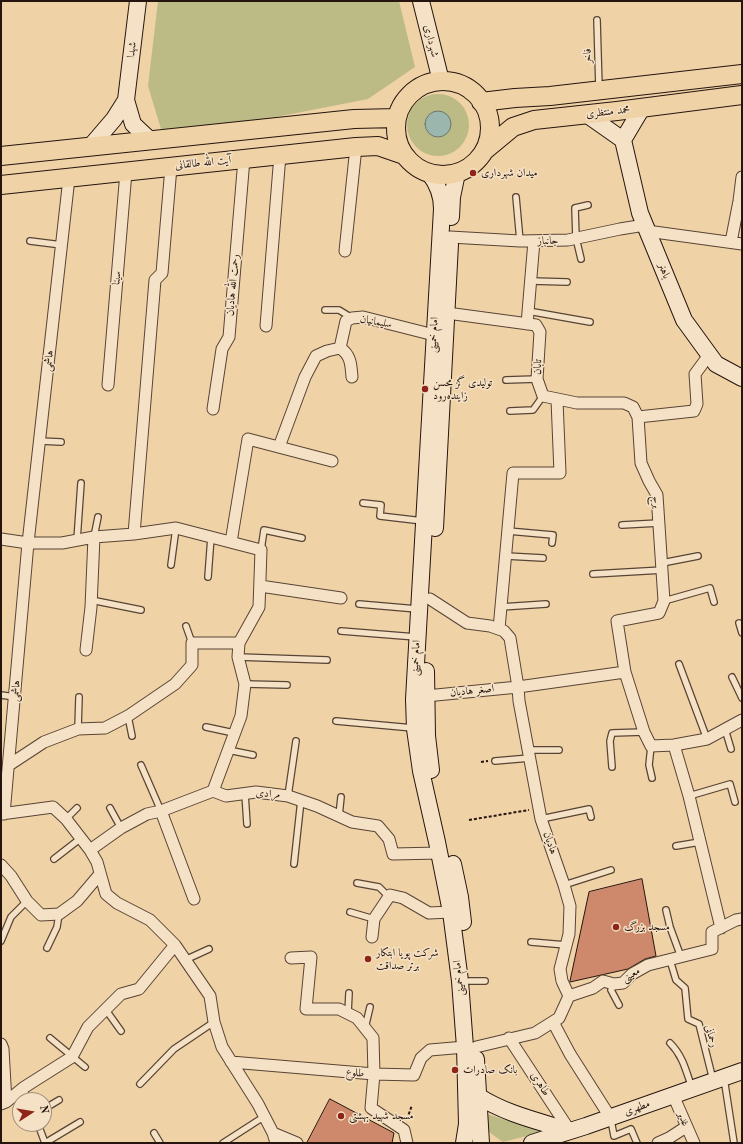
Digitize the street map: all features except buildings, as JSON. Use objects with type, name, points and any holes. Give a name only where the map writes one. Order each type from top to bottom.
[{"type":"main road","name":"شهدا","points":[[126,100],[138,1]]},
{"type":"main road","name":"شهرداری","points":[[421,1],[441,81]]},
{"type":"main road","name":"محمد منتظری","points":[[481,102],[599,91],[742,74]]},
{"type":"main road","points":[[441,81],[456,83],[470,90],[481,102],[487,113],[490,126],[488,139],[484,151],[469,167],[457,173],[446,175],[429,173],[422,171],[412,164],[404,155],[398,143],[396,131],[397,118],[401,106],[413,92],[429,83],[441,81]]},
{"type":"main road","name":"محمد منتظری","points":[[484,151],[513,127],[534,120],[742,95]]},
{"type":"main road","points":[[126,100],[133,124],[150,140]]},
{"type":"main road","points":[[90,147],[114,119],[126,100]]},
{"type":"main road","points":[[586,114],[623,140],[642,108]]},
{"type":"main road","points":[[1,156],[354,119],[397,118]]},
{"type":"main road","name":"باهنر","points":[[623,140],[640,213],[684,320],[716,364],[740,375]]},
{"type":"main road","name":"آیت الله طالقانی","points":[[1,185],[356,147],[378,146],[404,155]]},
{"type":"main road","name":"امام خمینی","points":[[429,173],[435,179],[439,188],[442,203],[424,521],[423,602],[427,736],[432,774],[460,897],[477,981],[470,1047],[467,1124],[463,1142]]},
{"type":"main road","name":"امام خمینی","points":[[457,173],[452,197],[447,313],[423,602],[418,637],[414,699],[415,729],[421,771],[440,853],[451,912],[478,1096],[481,1143]]},
{"type":"main road","name":"مطهری","points":[[532,1143],[742,1071]]},
{"type":"main road","points":[[478,1096],[493,1106],[570,1131]]},
{"type":"street","points":[[345,250],[356,147]]},
{"type":"street","points":[[266,326],[280,155]]},
{"type":"street","name":"رحمت الله هادیان","points":[[213,409],[222,349],[229,337],[244,159]]},
{"type":"street","points":[[134,534],[155,280],[162,273],[171,167]]},
{"type":"street","name":"سینا","points":[[108,385],[126,172]]},
{"type":"street","points":[[736,243],[742,177]]},
{"type":"street","name":"هاشمی","points":[[3,814],[9,765],[28,544],[69,178]]},
{"type":"street","name":"جانباز","points":[[450,237],[520,241],[568,240],[620,228],[646,228],[736,243]]},
{"type":"street","points":[[447,313],[527,324],[534,241]]},
{"type":"street","name":"سلیمانیان","points":[[340,348],[346,322],[352,318],[363,317],[434,335]]},
{"type":"street","name":"تابان","points":[[527,324],[536,325],[540,332],[536,379],[543,396]]},
{"type":"street","points":[[279,447],[305,377],[316,356],[327,351],[340,348],[346,352],[350,360],[352,377]]},
{"type":"street","points":[[543,396],[576,403],[624,403],[633,407],[638,417],[694,411],[697,404],[695,374],[709,355]]},
{"type":"street","points":[[423,602],[467,624],[490,626],[498,629],[513,474],[560,473],[557,400]]},
{"type":"street","name":"برج","points":[[638,417],[641,463],[657,495],[664,601]]},
{"type":"street","points":[[231,542],[248,439],[332,462]]},
{"type":"street","points":[[1,539],[28,544],[62,543],[94,537],[134,534],[176,528],[261,550],[259,607],[239,644],[238,657],[245,684],[241,716],[213,790],[161,811],[147,814],[121,828],[90,850]]},
{"type":"street","points":[[86,650],[91,600],[94,537]]},
{"type":"street","points":[[260,586],[341,598]]},
{"type":"street","points":[[664,601],[659,613],[617,621],[624,672],[644,732],[651,746],[674,745],[707,739],[742,720]]},
{"type":"street","name":"هادیان","points":[[498,629],[504,630],[510,638],[519,701],[540,814],[570,906],[569,934],[560,969],[562,981],[569,996]]},
{"type":"street","points":[[9,765],[44,742],[78,728],[105,728],[128,716],[175,684],[192,665],[192,643],[239,644]]},
{"type":"street","points":[[518,687],[624,672]]},
{"type":"street","name":"اصغر هادیان","points":[[426,696],[518,687]]},
{"type":"street","points":[[674,745],[721,928],[742,919]]},
{"type":"street","name":"مرادی","points":[[213,790],[226,796],[256,792],[288,796],[317,806],[352,822],[378,826],[389,839],[393,854],[440,853]]},
{"type":"street","points":[[3,814],[53,807],[66,819],[90,850],[97,862],[106,894],[117,903],[150,920],[175,945],[186,960],[210,996],[214,1022],[222,1047],[264,1116],[275,1138],[297,1143]]},
{"type":"street","points":[[161,811],[194,899]]},
{"type":"street","points":[[1,865],[11,876],[26,901],[41,915],[59,914],[77,901],[100,874]]},
{"type":"street","points":[[372,937],[374,919],[390,895],[403,898],[429,913],[451,912]]},
{"type":"street","name":"معینی","points":[[569,996],[593,988],[603,981],[614,984],[622,982],[632,974],[648,965],[712,949],[712,932],[721,928]]},
{"type":"street","points":[[4,1103],[23,1088],[72,1057],[88,1027],[121,994],[139,989],[175,945]]},
{"type":"street","points":[[291,958],[311,957],[306,1009],[339,1009],[358,1018],[373,1038],[374,1074],[371,1108],[404,1130],[407,1143]]},
{"type":"street","points":[[470,1047],[535,1033],[559,1018],[569,996]]},
{"type":"street","points":[[553,1022],[570,1054],[610,1117]]},
{"type":"street","name":"طاهری","points":[[509,1038],[570,1131]]},
{"type":"street","points":[[1,1044],[3,1049],[4,1103]]},
{"type":"street","name":"طلوع","points":[[231,1062],[374,1074],[414,1075],[421,1058],[430,1050],[470,1047]]},
{"type":"street","name":"غدیر","points":[[673,1095],[694,1143]]},
{"type":"street","points":[[658,1143],[686,1127]]},
{"type":"lane","name":"فاخر","points":[[597,20],[599,91]]},
{"type":"lane","points":[[516,197],[520,241]]},
{"type":"lane","points":[[581,259],[576,238],[575,208],[588,205]]},
{"type":"lane","points":[[30,241],[62,245]]},
{"type":"lane","points":[[531,281],[567,282]]},
{"type":"lane","points":[[325,310],[339,310],[352,318]]},
{"type":"lane","points":[[528,311],[590,322]]},
{"type":"lane","points":[[506,380],[536,379]]},
{"type":"lane","points":[[510,411],[533,410],[543,396]]},
{"type":"lane","points":[[40,441],[61,442]]},
{"type":"lane","points":[[77,540],[81,483]]},
{"type":"lane","points":[[363,503],[381,505],[380,516],[424,521]]},
{"type":"lane","points":[[94,537],[98,517]]},
{"type":"lane","points":[[622,525],[659,523]]},
{"type":"lane","points":[[171,565],[176,528]]},
{"type":"lane","points":[[261,550],[264,530],[302,538]]},
{"type":"lane","points":[[508,531],[553,535],[552,543]]},
{"type":"lane","points":[[208,577],[211,537]]},
{"type":"lane","points":[[506,556],[543,558]]},
{"type":"lane","points":[[593,574],[662,566],[698,556]]},
{"type":"lane","points":[[664,601],[710,588],[714,602]]},
{"type":"lane","points":[[91,600],[141,610]]},
{"type":"lane","points":[[360,604],[423,602]]},
{"type":"lane","points":[[501,607],[546,604]]},
{"type":"lane","points":[[739,622],[742,633]]},
{"type":"lane","points":[[186,626],[192,643]]},
{"type":"lane","points":[[341,630],[418,637]]},
{"type":"lane","points":[[238,657],[327,660]]},
{"type":"lane","points":[[680,664],[707,739]]},
{"type":"lane","points":[[732,677],[742,698]]},
{"type":"lane","points":[[245,684],[287,685]]},
{"type":"lane","points":[[1,695],[15,697]]},
{"type":"lane","points":[[78,728],[79,697]]},
{"type":"lane","points":[[128,716],[132,736]]},
{"type":"lane","points":[[336,721],[415,729]]},
{"type":"lane","points":[[206,727],[234,733]]},
{"type":"lane","points":[[725,729],[732,749]]},
{"type":"lane","points":[[612,767],[610,741],[612,733],[644,732]]},
{"type":"lane","points":[[288,796],[296,741]]},
{"type":"lane","points":[[651,746],[648,765],[652,778]]},
{"type":"lane","points":[[227,750],[253,755]]},
{"type":"lane","points":[[495,761],[559,750]]},
{"type":"lane","points":[[141,765],[161,811]]},
{"type":"lane","points":[[688,796],[730,784],[735,802]]},
{"type":"lane","points":[[246,794],[247,824]]},
{"type":"lane","points":[[339,816],[341,797]]},
{"type":"lane","points":[[294,864],[301,800]]},
{"type":"lane","points":[[66,819],[77,808]]},
{"type":"lane","points":[[110,808],[121,828]]},
{"type":"lane","points":[[540,814],[589,809],[591,817]]},
{"type":"lane","points":[[54,859],[81,838]]},
{"type":"lane","points":[[676,846],[700,842]]},
{"type":"lane","points":[[564,885],[611,870]]},
{"type":"lane","points":[[357,883],[379,887],[388,897]]},
{"type":"lane","points":[[1,941],[11,917],[26,901]]},
{"type":"lane","points":[[666,910],[670,927],[681,957]]},
{"type":"lane","points":[[350,912],[374,919]]},
{"type":"lane","points":[[47,948],[57,927],[59,914]]},
{"type":"lane","points":[[531,942],[566,945]]},
{"type":"lane","points":[[186,960],[209,949]]},
{"type":"lane","name":"رحمانی","points":[[670,960],[676,980],[685,988],[688,1019],[698,1024],[718,1079]]},
{"type":"lane","points":[[614,984],[611,990],[619,1005]]},
{"type":"lane","points":[[348,1013],[349,993]]},
{"type":"lane","points":[[365,1028],[370,1007]]},
{"type":"lane","points":[[106,1010],[121,1030]]},
{"type":"lane","points":[[140,1084],[174,1050],[214,1022]]},
{"type":"lane","points":[[50,1038],[85,1067]]},
{"type":"lane","points":[[670,1043],[678,1051],[685,1066],[692,1088]]},
{"type":"lane","points":[[718,1079],[734,1143]]},
{"type":"lane","points":[[23,1088],[25,1092]]},
{"type":"lane","points":[[52,1104],[59,1100]]},
{"type":"lane","points":[[223,1143],[264,1116]]},
{"type":"lane","points":[[610,1117],[614,1136],[631,1130],[636,1143]]},
{"type":"lane","points":[[41,1132],[45,1143],[80,1122]]},
{"type":"lane","points":[[154,1133],[160,1143]]},
{"type":"path","points":[[469,820],[540,814]]},
{"type":"path","points":[[404,1130],[412,1105]]},
{"type":"shaded area","points":[[158,1],[399,1],[415,67],[368,99],[164,139],[148,86]]},
{"type":"shaded area","points":[[438,94],[450,97],[460,103],[466,113],[469,125],[466,137],[460,147],[450,153],[438,156],[426,153],[416,147],[410,137],[407,125],[410,113],[416,103],[426,97]]},
{"type":"shaded area","points":[[487,1114],[542,1132],[503,1142],[489,1132]]},
{"type":"water","points":[[438,111],[447,115],[451,124],[447,133],[438,137],[429,133],[425,124],[429,115]]},
{"type":"place","name":"میدان شهرداری","points":[[473,173]]},
{"type":"place","name":"تولیدی گز محسن زاینده‌رود","points":[[425,389]]},
{"type":"place","name":"مسجد بزرگ","points":[[616,927]]},
{"type":"place","name":"شرکت پویا ابتکار برتر صداقت","points":[[368,959]]},
{"type":"place","name":"بانک صادرات","points":[[455,1070]]},
{"type":"place","name":"مسجد شهید بهشتی","points":[[341,1116]]}]
